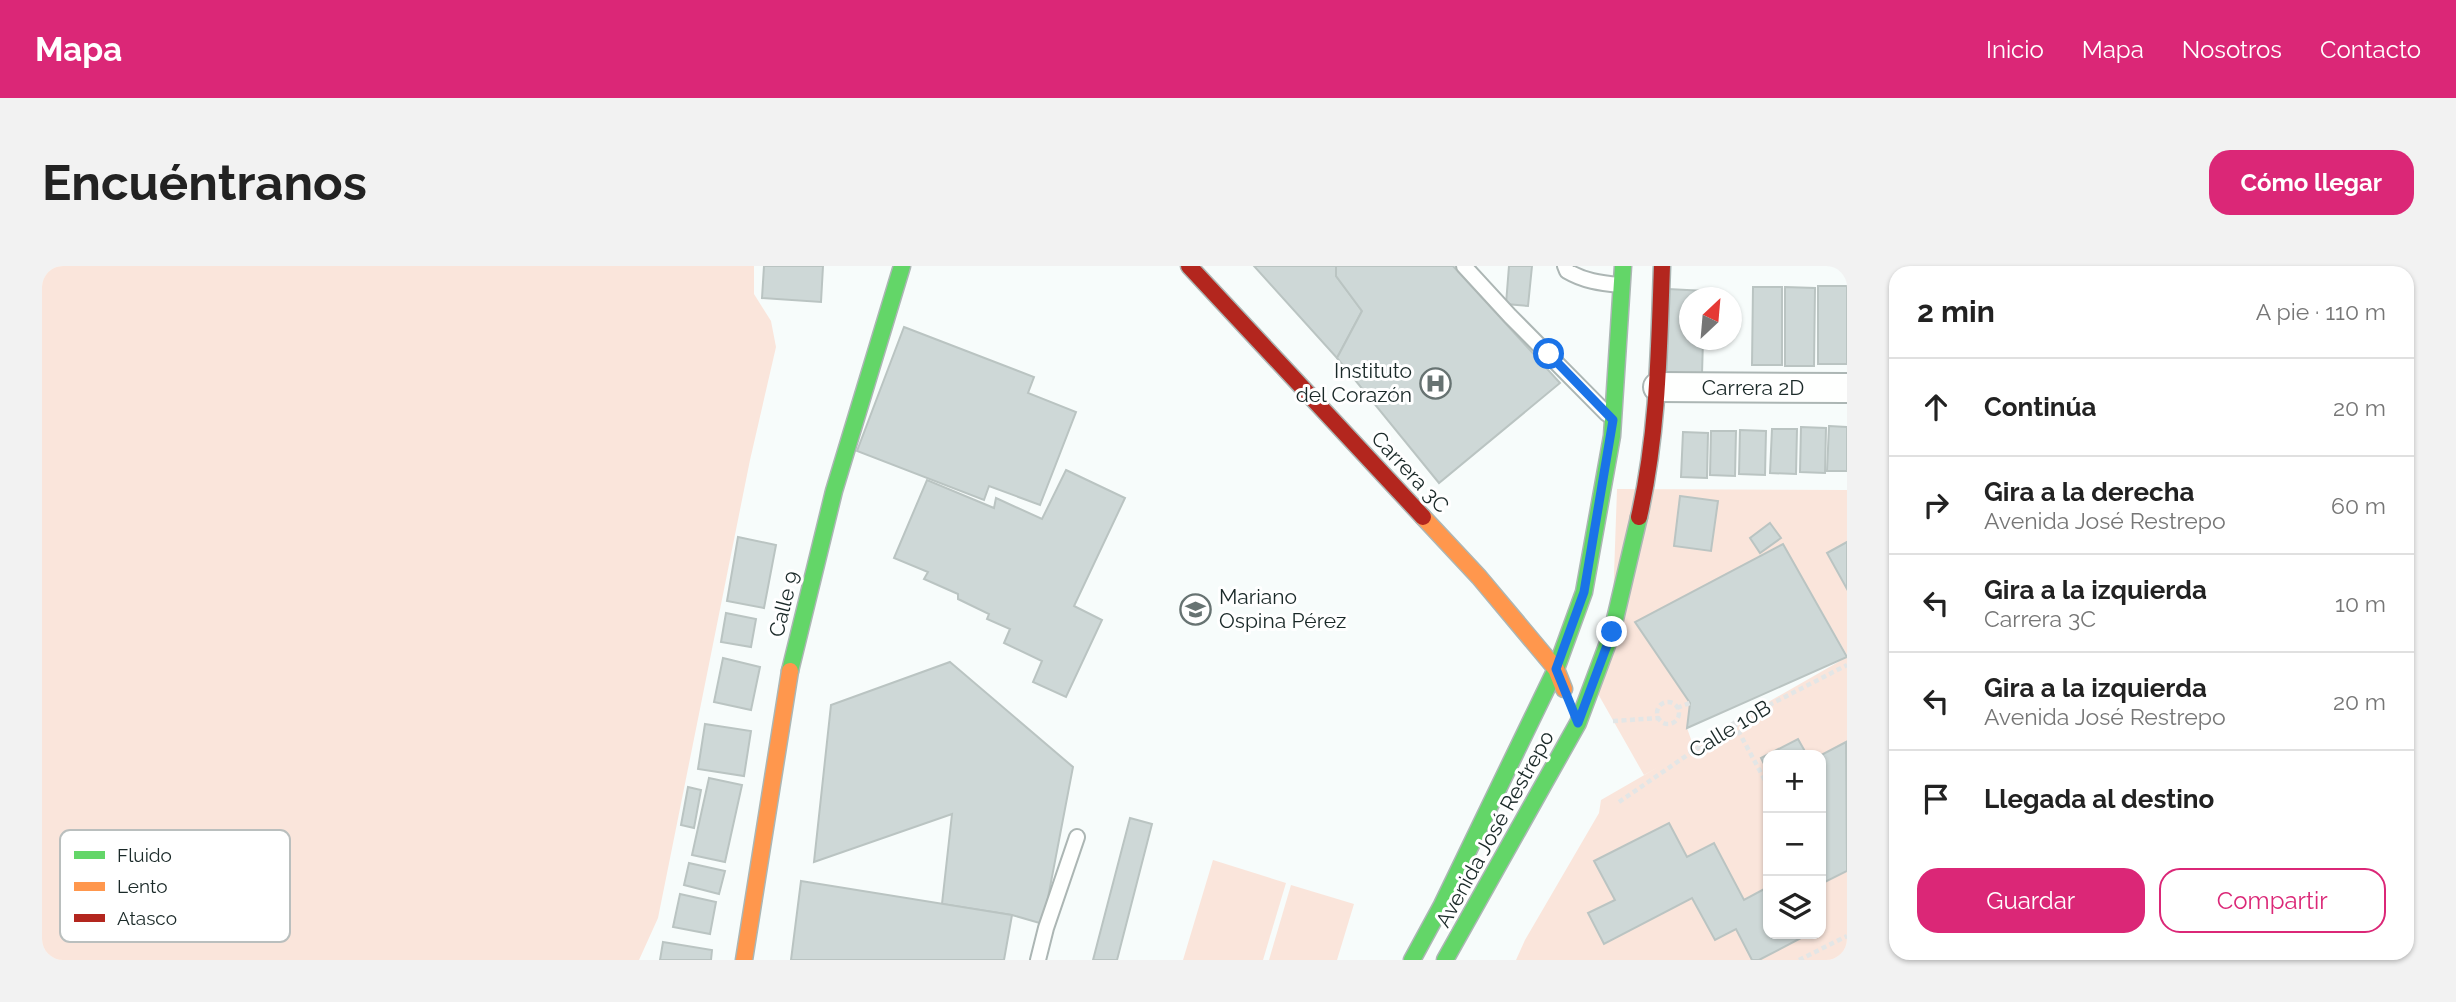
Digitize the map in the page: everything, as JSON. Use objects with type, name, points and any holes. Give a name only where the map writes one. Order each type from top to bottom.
[{"type":"main road","name":"Calle 9","points":[[744,960],[791,664],[834,491],[902,266]]},
{"type":"main road","name":"Carrera 3C","points":[[1189,266],[1479,577],[1556,669],[1578,723]]},
{"type":"main road","name":"Avenida José Restrepo","points":[[1412,960],[1442,905],[1556,669],[1584,592],[1613,420],[1623,266]]},
{"type":"main road","name":"Avenida José Restrepo","points":[[1445,960],[1578,723],[1612,632],[1644,493],[1658,387],[1662,266]]},
{"type":"street","name":"Carrera 2D","points":[[1658,387],[1847,388]]},
{"type":"lane","points":[[1464,266],[1613,420]]},
{"type":"lane","points":[[1565,266],[1567,271],[1585,280],[1622,285]]},
{"type":"lane","points":[[1038,960],[1077,837]]},
{"type":"path","name":"Calle 10B","points":[[1619,802],[1734,723],[1847,666]]},
{"type":"path","points":[[1670,702],[1677,708],[1678,715],[1674,722],[1665,723],[1658,718],[1662,703],[1670,702]]},
{"type":"path","points":[[1677,708],[1690,703]]},
{"type":"path","points":[[1734,723],[1763,777]]},
{"type":"path","points":[[1799,960],[1847,936]]},
{"type":"shaded area","points":[[42,266],[754,266],[754,294],[771,321],[776,347],[750,460],[658,918],[639,960],[42,960]]},
{"type":"shaded area","points":[[1617,489],[1847,490],[1847,655],[1783,544],[1690,703],[1687,728],[1693,745],[1847,657],[1847,960],[1516,960],[1599,813],[1601,800],[1660,766],[1644,775],[1593,685],[1612,632]]},
{"type":"shaded area","points":[[1213,860],[1286,883],[1263,960],[1183,960]]},
{"type":"shaded area","points":[[1291,885],[1354,904],[1337,960],[1269,960]]},
{"type":"building","points":[[764,266],[823,266],[821,302],[762,298]]},
{"type":"building","points":[[1254,266],[1336,266],[1336,276],[1362,311],[1337,358]]},
{"type":"building","points":[[1336,266],[1453,266],[1560,383],[1439,483],[1337,358],[1362,311],[1336,276]]},
{"type":"building","points":[[1509,266],[1532,266],[1528,306],[1506,304]]},
{"type":"building","points":[[1818,286],[1847,286],[1847,364],[1818,364]]},
{"type":"building","points":[[1753,287],[1782,287],[1782,365],[1752,365]]},
{"type":"building","points":[[1785,287],[1815,288],[1814,366],[1785,366]]},
{"type":"building","points":[[1668,289],[1679,290],[1679,350],[1703,350],[1702,374],[1665,372]]},
{"type":"building","points":[[904,327],[1034,377],[1028,393],[1076,412],[1040,505],[989,486],[984,500],[857,451]]},
{"type":"building","points":[[1829,426],[1847,427],[1847,471],[1827,471]]},
{"type":"building","points":[[1801,427],[1826,428],[1825,473],[1800,472]]},
{"type":"building","points":[[1772,429],[1797,429],[1796,474],[1770,473]]},
{"type":"building","points":[[1740,430],[1766,431],[1765,475],[1739,474]]},
{"type":"building","points":[[1711,431],[1736,431],[1735,476],[1710,475]]},
{"type":"building","points":[[1683,432],[1708,433],[1707,478],[1681,477]]},
{"type":"building","points":[[1066,470],[1125,498],[1074,606],[1102,620],[1066,697],[1033,682],[1042,661],[1004,643],[1010,629],[987,619],[989,614],[958,599],[958,594],[924,579],[928,572],[894,558],[927,480],[994,508],[996,498],[1042,519]]},
{"type":"building","points":[[1680,496],[1718,501],[1711,551],[1674,546]]},
{"type":"building","points":[[1770,523],[1781,538],[1760,553],[1750,538]]},
{"type":"building","points":[[738,537],[776,545],[764,608],[727,601]]},
{"type":"building","points":[[1847,542],[1847,589],[1827,553]]},
{"type":"building","points":[[1783,544],[1847,657],[1687,728],[1690,703],[1635,622]]},
{"type":"building","points":[[726,613],[756,619],[751,647],[721,642]]},
{"type":"building","points":[[723,658],[760,667],[751,710],[714,702]]},
{"type":"building","points":[[950,662],[1073,767],[1043,924],[1012,915],[942,904],[952,814],[814,862],[831,705]]},
{"type":"building","points":[[705,724],[751,731],[744,776],[698,769]]},
{"type":"building","points":[[1798,739],[1804,750],[1777,750]]},
{"type":"building","points":[[1846,742],[1847,871],[1826,882],[1826,813],[1826,752]]},
{"type":"building","points":[[709,778],[742,785],[725,862],[692,855]]},
{"type":"building","points":[[688,787],[701,790],[694,828],[681,825]]},
{"type":"building","points":[[1130,818],[1152,824],[1117,960],[1093,960]]},
{"type":"building","points":[[1669,823],[1687,857],[1714,843],[1744,900],[1763,890],[1763,939],[1799,939],[1759,960],[1752,960],[1736,929],[1715,940],[1692,898],[1604,944],[1588,913],[1615,900],[1594,861]]},
{"type":"building","points":[[689,863],[725,871],[719,894],[684,885]]},
{"type":"building","points":[[801,881],[1012,915],[1004,960],[791,960]]},
{"type":"building","points":[[680,894],[716,902],[710,934],[673,927]]},
{"type":"building","points":[[663,942],[712,950],[711,960],[660,960]]},
{"type":"traffic: fast","points":[[790,671],[834,491],[902,266]]},
{"type":"traffic: fast","points":[[1412,960],[1442,905],[1556,669],[1584,592],[1612,436],[1623,266]]},
{"type":"traffic: fast","points":[[1445,960],[1578,723],[1612,632],[1639,517]]},
{"type":"traffic: slow","points":[[1423,517],[1479,577],[1556,669],[1564,689]]},
{"type":"traffic: slow","points":[[744,960],[790,671]]},
{"type":"traffic: jam","points":[[1189,266],[1423,517]]},
{"type":"traffic: jam","points":[[1639,517],[1654,423],[1662,266]]},
{"type":"place","name":"Instituto del Corazón","points":[[1435,383]]},
{"type":"place","name":"Mariano Ospina Pérez","points":[[1196,609]]},
{"type":"route","points":[[1549,354],[1613,420],[1584,592],[1556,669],[1578,723],[1612,632]]}]
